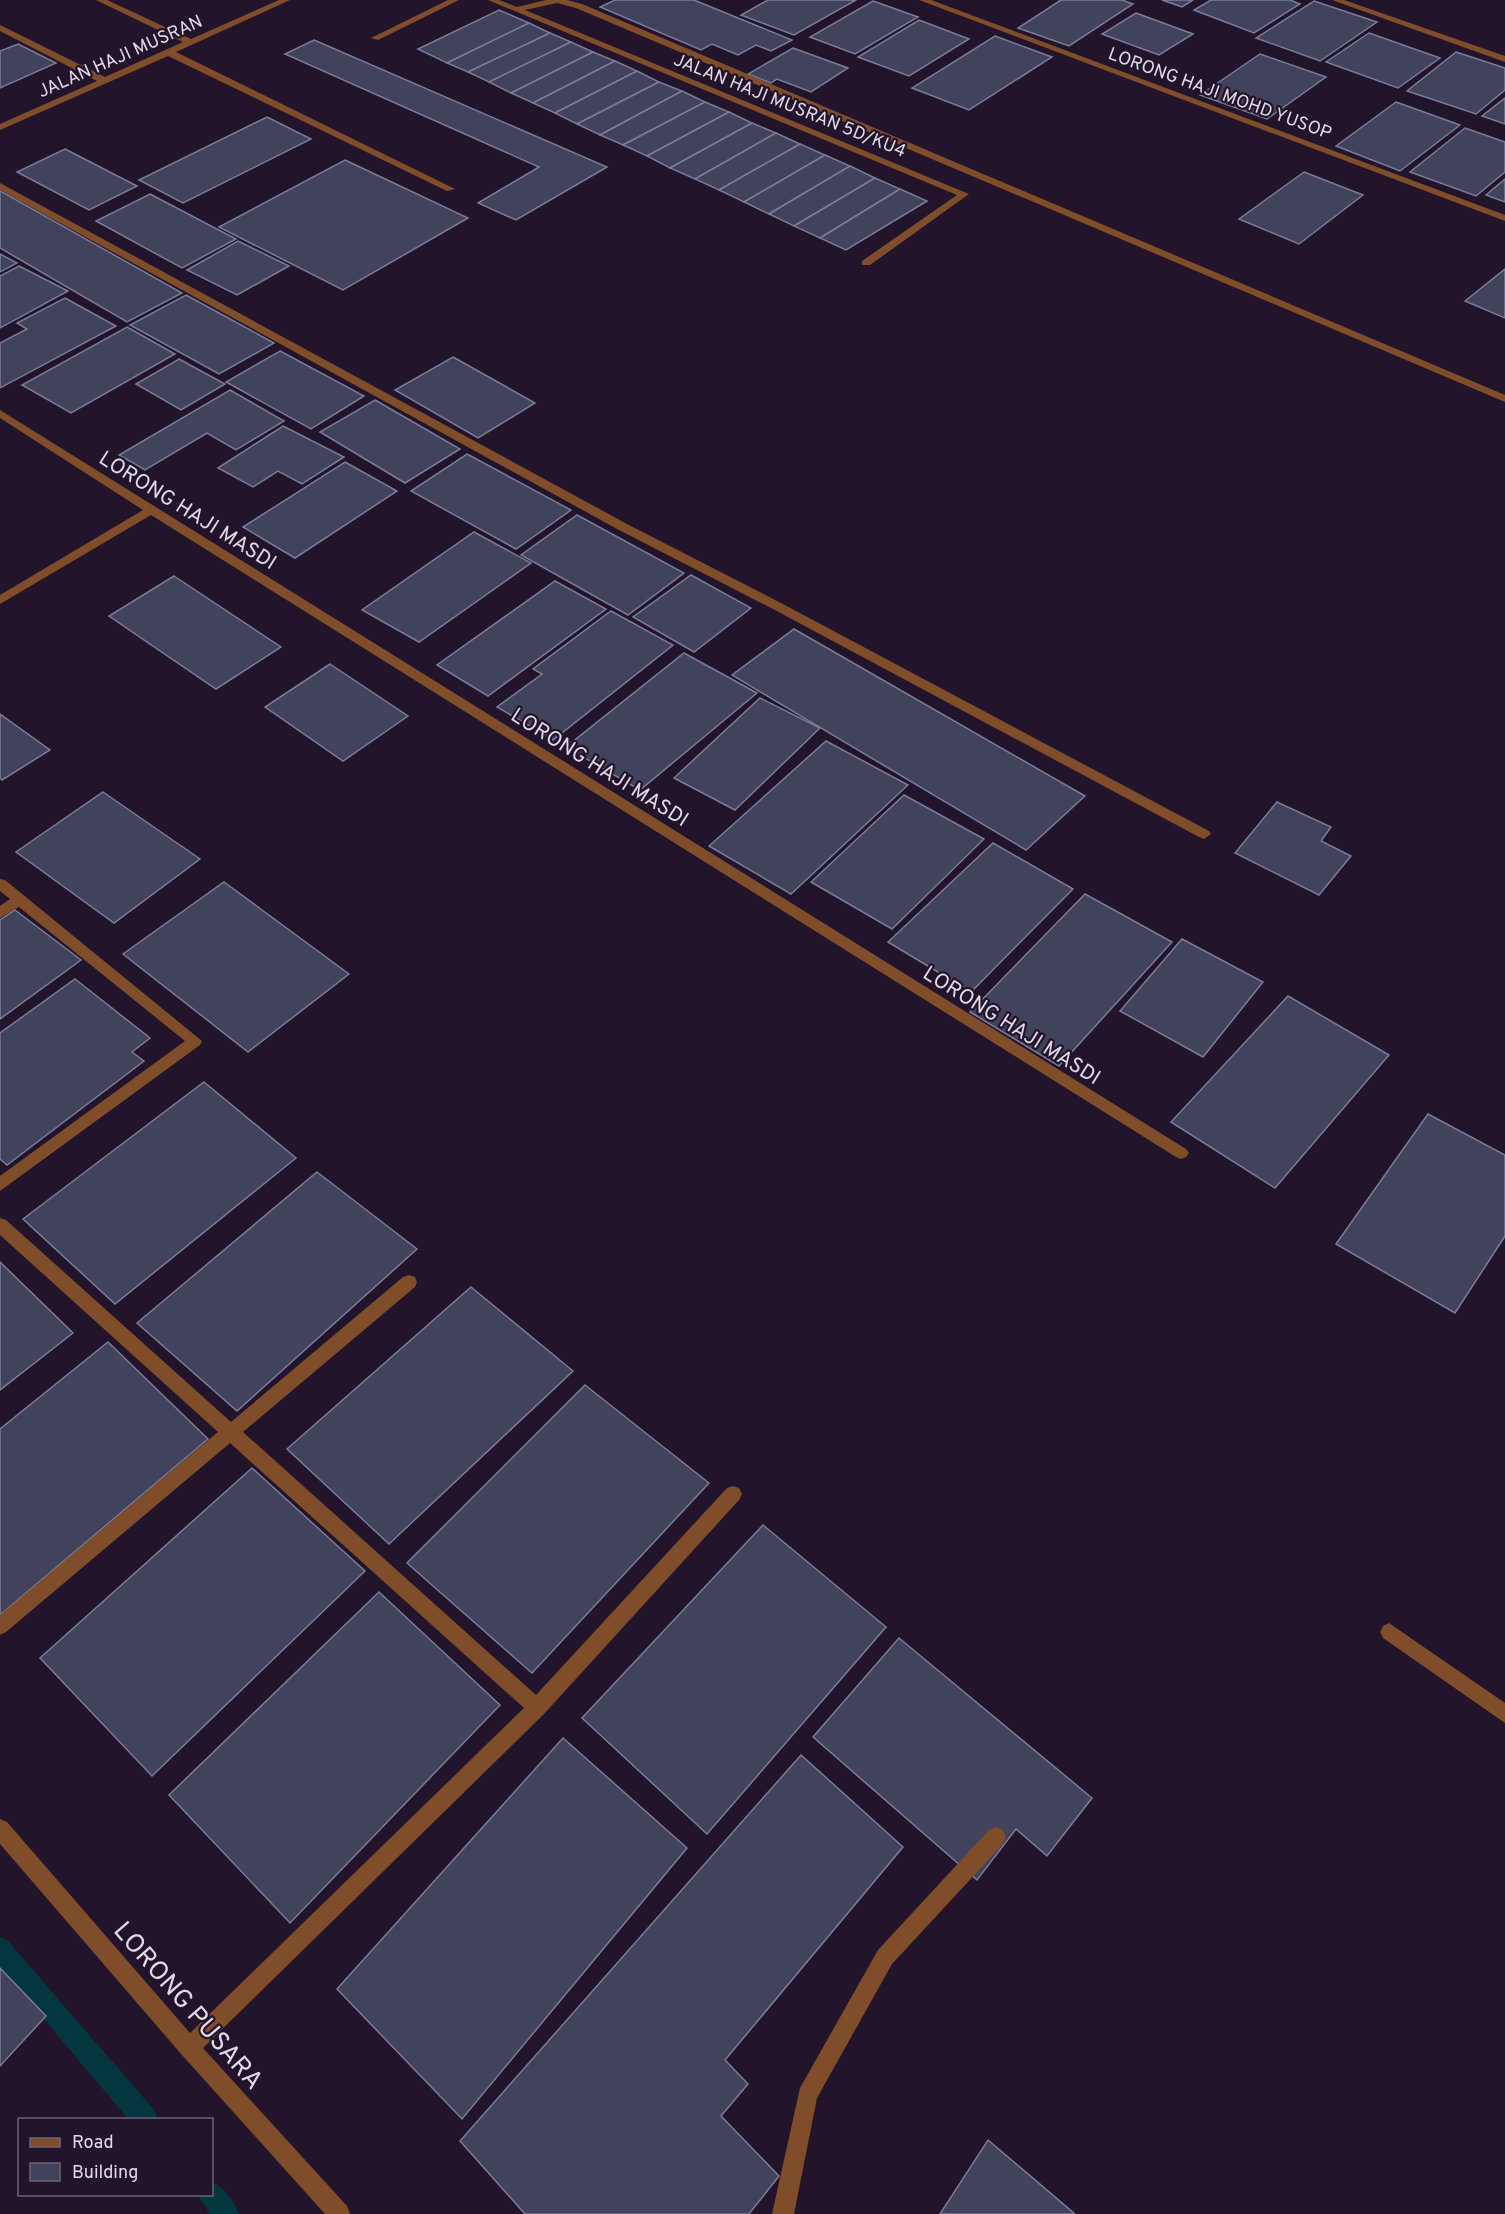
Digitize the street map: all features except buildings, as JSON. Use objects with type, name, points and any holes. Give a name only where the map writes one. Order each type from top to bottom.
[{"type":"street","points":[[100,0],[192,43]]},
{"type":"street","name":"JALAN HAJI MUSRAN","points":[[0,127],[286,0]]},
{"type":"street","points":[[375,38],[455,0]]},
{"type":"street","name":"JALAN HAJI MUSRAN 5D/KU4","points":[[492,0],[964,194],[866,263]]},
{"type":"street","points":[[516,10],[557,0],[579,6],[1505,399]]},
{"type":"street","name":"LORONG HAJI MOHD YUSOP","points":[[923,0],[1505,218]]},
{"type":"street","points":[[1336,0],[1505,59]]},
{"type":"street","points":[[0,28],[105,81]]},
{"type":"street","points":[[168,52],[450,189]]},
{"type":"street","points":[[0,186],[623,527],[777,606],[1204,834]]},
{"type":"street","name":"LORONG HAJI MASDI","points":[[0,413],[151,510],[1180,1153]]},
{"type":"street","points":[[0,600],[151,510]]},
{"type":"street","points":[[0,884],[195,1041],[0,1185]]},
{"type":"street","points":[[0,913],[19,900]]},
{"type":"street","points":[[0,1225],[537,1708]]},
{"type":"street","points":[[0,1626],[410,1282]]},
{"type":"street","points":[[189,2048],[537,1708],[733,1494]]},
{"type":"street","points":[[1389,1632],[1505,1714]]},
{"type":"street","name":"LORONG PUSARA","points":[[0,1829],[189,2048],[339,2214]]},
{"type":"street","points":[[783,2214],[807,2095],[885,1957],[996,1837]]},
{"type":"waterway","points":[[0,1949],[144,2118]]},
{"type":"waterway","points":[[212,2196],[226,2214]]}]
